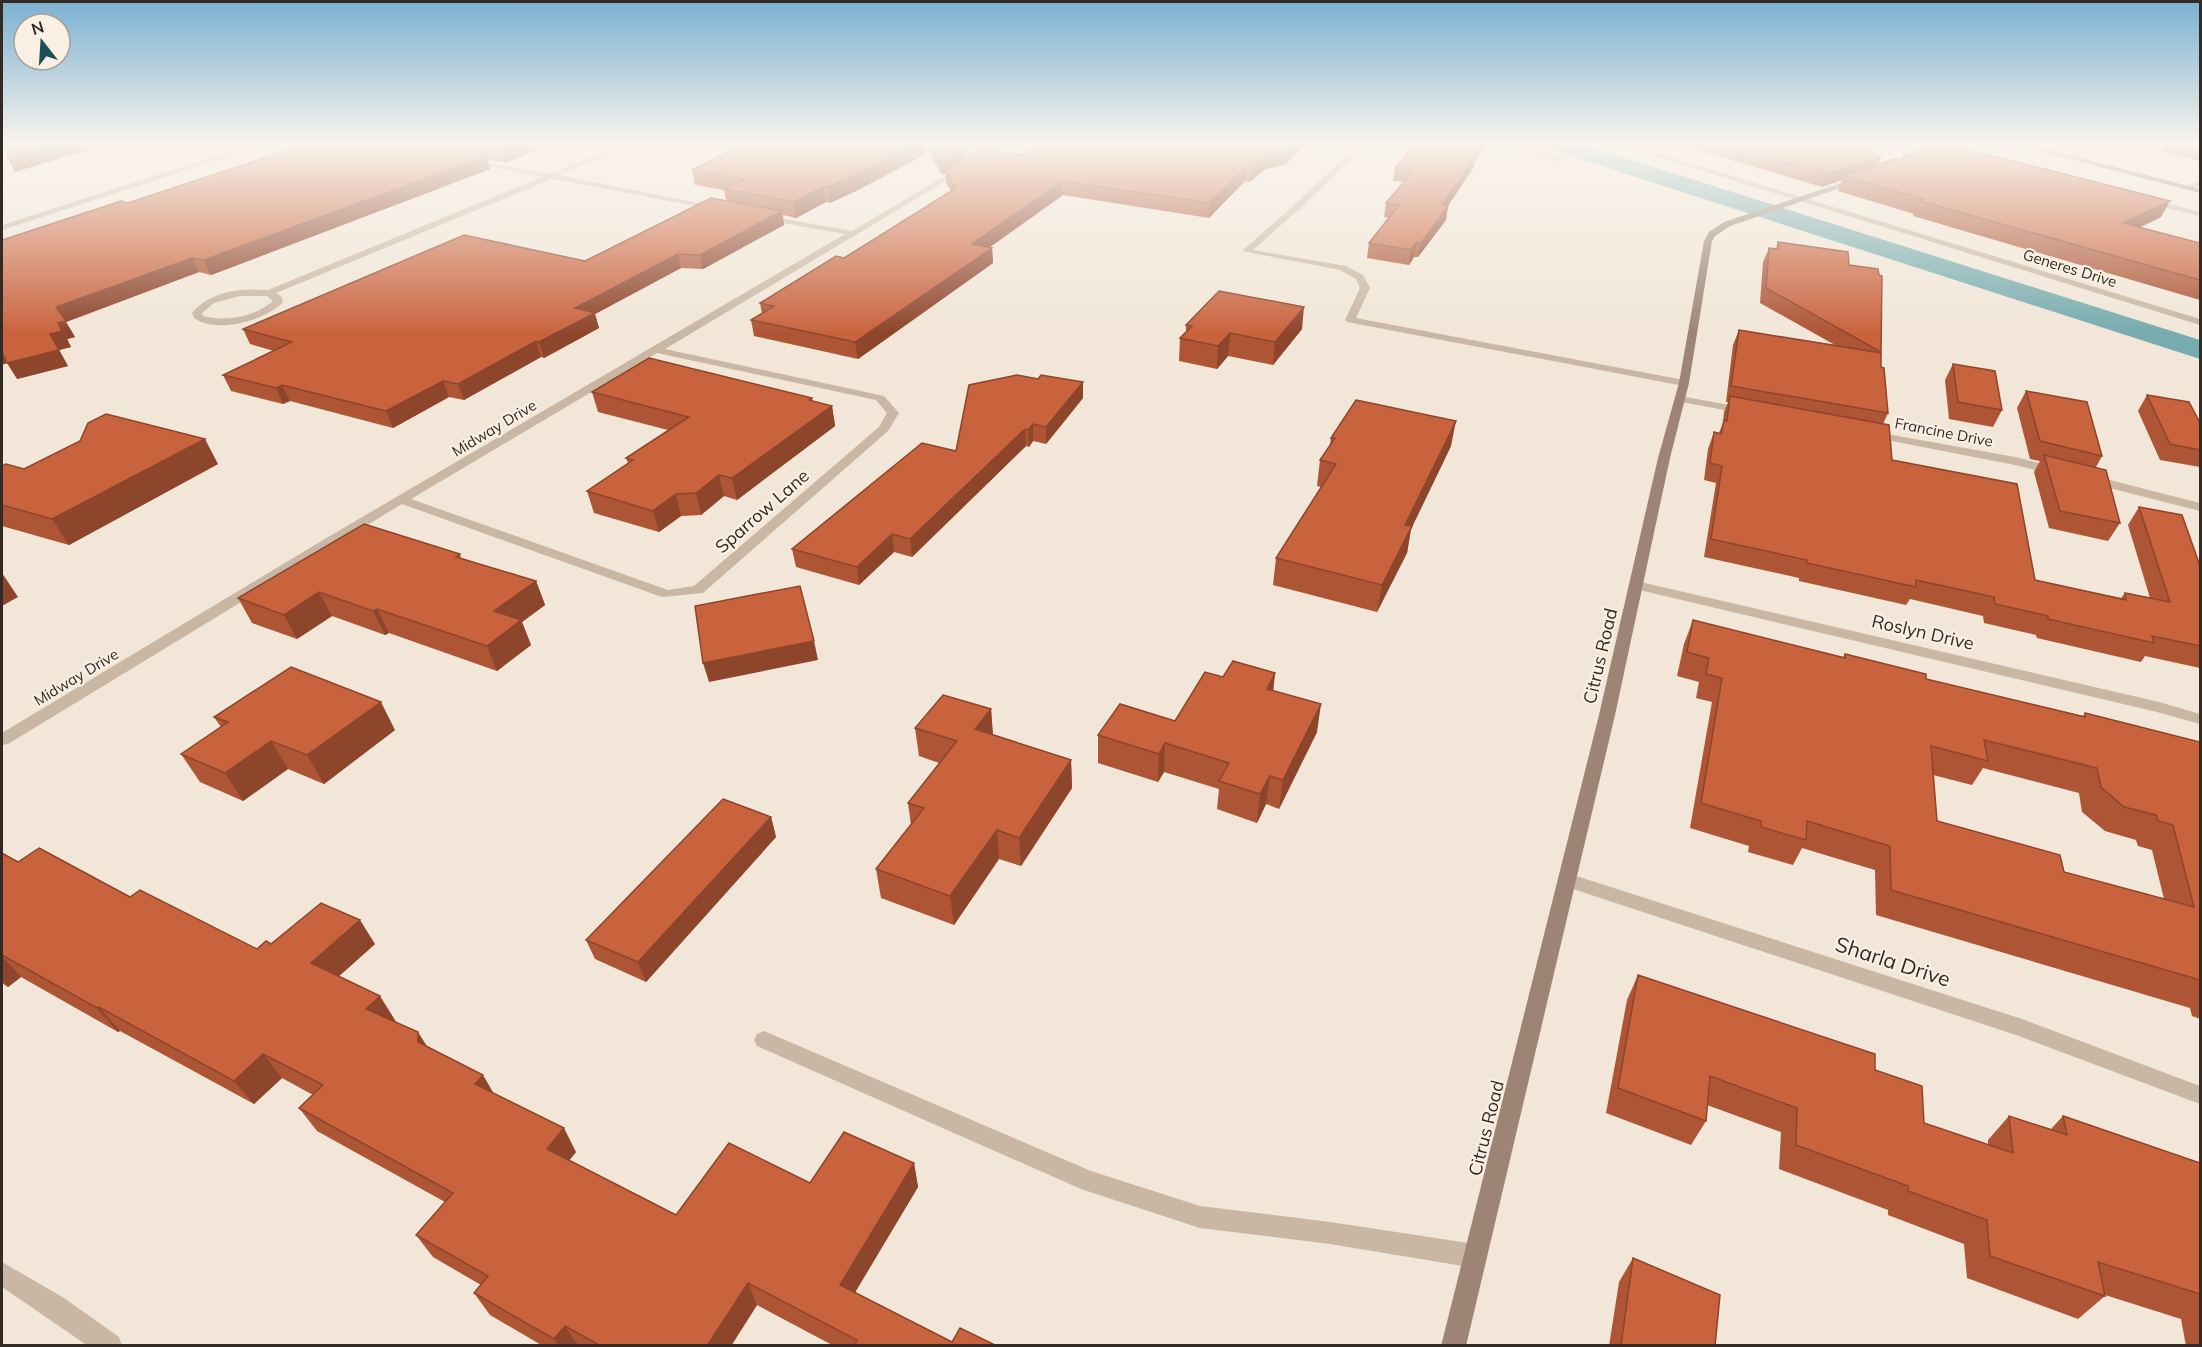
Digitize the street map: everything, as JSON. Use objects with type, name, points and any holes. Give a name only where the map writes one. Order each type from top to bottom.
[{"type":"street","points":[[2,228],[65,208]]},
{"type":"street","points":[[269,293],[278,298],[278,302],[265,312],[252,317],[234,321],[209,321],[199,318],[197,313],[209,303],[231,296],[269,293],[475,208]]},
{"type":"street","points":[[719,208],[731,210]]},
{"type":"street","name":"Midway Drive","points":[[2,740],[895,208]]},
{"type":"street","points":[[1296,208],[1246,251],[1343,268],[1360,277],[1365,288],[1350,320],[1682,391],[1761,414]]},
{"type":"street","name":"Citrus Road","points":[[1453,1346],[1567,880],[1682,391],[1708,241],[1721,228],[1772,208]]},
{"type":"street","name":"Generes Drive","points":[[1820,208],[2200,322]]},
{"type":"street","points":[[2175,208],[2200,214]]},
{"type":"street","points":[[753,214],[851,233]]},
{"type":"street","name":"Sparrow Lane","points":[[402,500],[667,594],[698,590],[884,429],[893,413],[880,398],[656,350]]},
{"type":"street","name":"Francine Drive","points":[[1853,431],[2015,461],[2200,507]]},
{"type":"street","name":"Roslyn Drive","points":[[1636,585],[2159,707],[2200,719]]},
{"type":"street","name":"Sharla Drive","points":[[1567,880],[2022,1028],[2200,1095]]},
{"type":"street","points":[[764,1040],[1089,1181],[1200,1217],[1330,1233],[1475,1256]]},
{"type":"street","points":[[2,1274],[55,1306],[110,1346]]},
{"type":"building","points":[[100,208],[345,208],[204,260],[192,258],[56,307],[66,321],[58,323],[62,331],[50,334],[59,350],[7,363],[2,352],[2,240]]},
{"type":"building","points":[[691,208],[765,208],[782,211],[700,255],[678,254],[575,308],[595,313],[539,342],[536,341],[458,384],[443,381],[386,411],[282,385],[276,388],[223,375],[292,342],[243,329],[464,235],[585,261]]},
{"type":"building","points":[[924,208],[1024,208],[972,244],[992,248],[855,342],[751,320],[774,306],[760,303],[836,256],[844,258]]},
{"type":"building","points":[[1397,208],[1447,208],[1421,243],[1417,242],[1411,250],[1369,243]]},
{"type":"building","points":[[1944,208],[2155,208],[2123,223],[2200,243],[2200,280]]},
{"type":"building","points":[[1778,242],[1848,252],[1849,265],[1878,269],[1879,275],[1882,276],[1881,352],[1766,288],[1769,248],[1778,249]]},
{"type":"building","points":[[1219,291],[1304,307],[1275,342],[1230,333],[1218,346],[1180,338],[1192,326],[1186,325]]},
{"type":"building","points":[[1739,330],[1881,353],[1888,413],[1731,386]]},
{"type":"building","points":[[649,358],[812,398],[809,400],[832,406],[732,478],[719,475],[696,493],[676,494],[653,511],[587,491],[633,460],[626,458],[689,417],[592,392]]},
{"type":"building","points":[[1953,364],[1995,371],[2002,410],[1958,402]]},
{"type":"building","points":[[1017,375],[1038,379],[1041,375],[1083,382],[1046,427],[1033,424],[1028,430],[1025,429],[910,539],[892,534],[857,567],[792,549],[922,443],[956,451],[969,385]]},
{"type":"building","points":[[2026,391],[2087,402],[2102,456],[2040,441]]},
{"type":"building","points":[[2147,395],[2189,402],[2200,423],[2200,450],[2170,444]]},
{"type":"building","points":[[1730,396],[1889,425],[1892,460],[2017,484],[2035,580],[2126,600],[2125,593],[2170,602],[2139,507],[2182,515],[2200,566],[2200,646],[2152,636],[2154,643],[2048,619],[2048,616],[1995,604],[1994,597],[1916,580],[1916,587],[1711,539],[1722,466],[1710,463],[1714,432],[1721,434],[1724,420],[1727,421]]},
{"type":"building","points":[[1356,400],[1456,421],[1405,525],[1412,526],[1382,585],[1276,558],[1336,464],[1320,460],[1335,438],[1331,438]]},
{"type":"building","points":[[106,414],[205,439],[52,519],[2,505],[2,466],[6,464],[24,469],[80,441],[88,423]]},
{"type":"building","points":[[2044,455],[2106,470],[2120,523],[2060,511]]},
{"type":"building","points":[[364,524],[460,554],[456,557],[536,581],[494,611],[521,620],[487,646],[319,592],[284,615],[238,598]]},
{"type":"building","points":[[800,586],[814,641],[703,663],[695,606]]},
{"type":"building","points":[[1693,620],[1845,658],[1845,654],[1926,674],[1926,679],[2085,717],[2085,713],[2200,742],[2200,980],[1891,890],[1890,846],[1807,821],[1806,840],[1761,827],[1761,821],[1701,803],[1722,678],[1706,674],[1709,658],[1687,652]],"holes":[[[1984,740],[2097,768],[2101,787],[2124,807],[2156,815],[2158,821],[2173,825],[2194,907],[2064,872],[2060,855],[1937,821],[1931,746],[1988,761]]]},
{"type":"building","points":[[1233,661],[1275,673],[1267,689],[1321,704],[1283,780],[1270,776],[1260,794],[1219,781],[1229,763],[1165,743],[1159,754],[1098,735],[1120,704],[1175,721],[1205,672],[1223,677]]},
{"type":"building","points":[[291,667],[381,702],[307,755],[271,741],[225,773],[181,754],[228,722],[214,717]]},
{"type":"building","points":[[943,695],[991,709],[975,729],[1071,760],[1019,838],[997,830],[950,896],[876,869],[924,808],[908,803],[957,741],[915,728]]},
{"type":"building","points":[[723,799],[771,817],[638,962],[586,940]]},
{"type":"building","points":[[39,848],[130,897],[140,890],[257,949],[266,941],[271,944],[321,903],[360,920],[311,963],[380,996],[366,1009],[418,1032],[418,1042],[483,1075],[475,1084],[564,1128],[547,1149],[676,1215],[729,1143],[810,1183],[844,1132],[914,1163],[840,1285],[952,1342],[960,1328],[997,1346],[854,1346],[857,1340],[748,1283],[707,1346],[601,1346],[565,1326],[554,1339],[474,1293],[488,1276],[416,1235],[453,1193],[299,1108],[323,1085],[263,1054],[234,1081],[2,955],[2,853],[18,862]]},
{"type":"building","points":[[1638,975],[1875,1054],[1875,1070],[1922,1086],[1924,1123],[2013,1153],[2009,1116],[2067,1135],[2063,1116],[2200,1163],[2200,1294],[2098,1262],[2105,1296],[1990,1256],[1987,1220],[1908,1191],[1908,1186],[1796,1145],[1797,1108],[1710,1076],[1706,1121],[1618,1088]]},
{"type":"building","points":[[1633,1258],[1720,1295],[1715,1346],[1621,1346]]},
{"type":"waterway","points":[[1756,208],[2200,350]]}]
